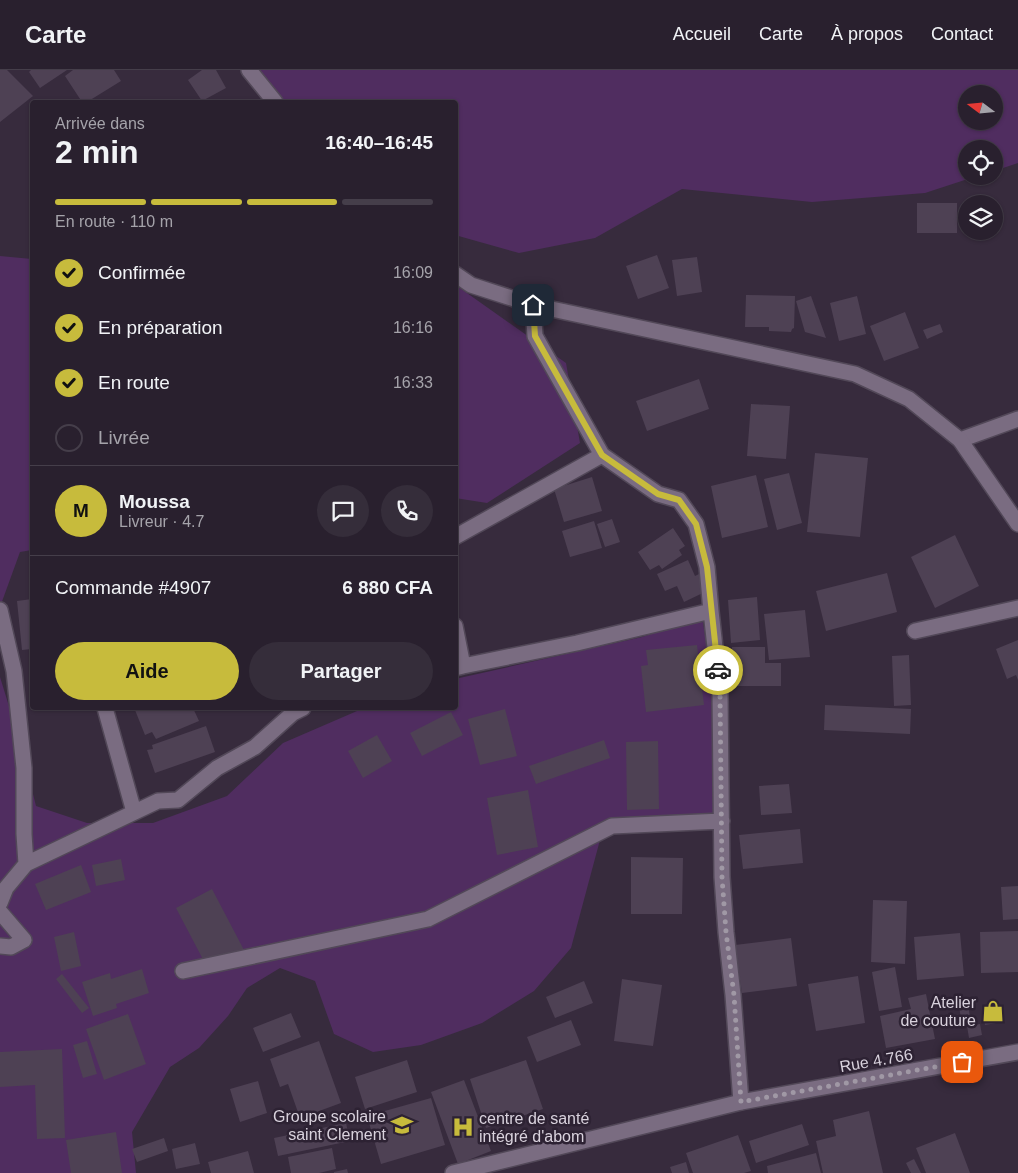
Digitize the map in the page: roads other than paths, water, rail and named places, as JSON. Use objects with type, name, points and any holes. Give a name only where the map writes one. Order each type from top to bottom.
[{"type":"street","points":[[249,70],[273,100]]},
{"type":"street","points":[[458,276],[470,285],[533,305],[855,374],[909,399],[960,440],[1018,524]]},
{"type":"street","points":[[533,305],[535,336],[602,455],[658,494],[679,500],[696,524],[707,567],[720,693],[722,877],[734,995],[741,1102]]},
{"type":"street","points":[[960,440],[1018,419]]},
{"type":"street","points":[[458,535],[602,455]]},
{"type":"street","points":[[915,631],[1018,608]]},
{"type":"street","points":[[0,610],[14,672],[24,768],[26,864]]},
{"type":"street","points":[[459,667],[577,643],[711,611]]},
{"type":"street","points":[[106,710],[134,812]]},
{"type":"street","points":[[0,903],[6,888],[26,864],[158,801],[178,800],[217,768],[255,747],[293,713],[299,710]]},
{"type":"street","points":[[183,971],[428,919],[612,826],[722,821]]},
{"type":"street","points":[[0,912],[24,940],[11,947],[0,946]]},
{"type":"street","name":"Rue 4.766","points":[[453,1173],[741,1102],[1018,1052]]},
{"type":"place","name":"Atelier de couture","points":[[993,1011]]},
{"type":"place","name":"Groupe scolaire saint Clement","points":[[402,1125]]},
{"type":"place","name":"centre de santé intégré d'abom","points":[[463,1127]]}]
